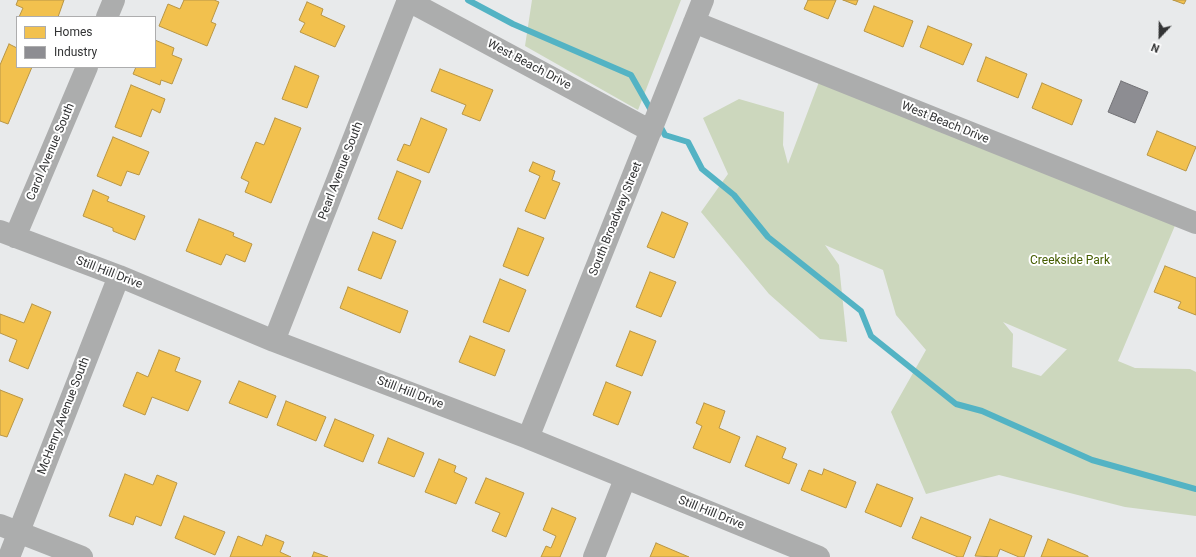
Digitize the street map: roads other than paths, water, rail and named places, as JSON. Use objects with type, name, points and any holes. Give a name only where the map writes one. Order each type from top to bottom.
[{"type":"street","points":[[107,16],[114,0]]},
{"type":"street","name":"West Beach Drive","points":[[408,0],[651,131]]},
{"type":"street","name":"Pearl Avenue South","points":[[274,341],[408,0]]},
{"type":"street","name":"South Broadway Street","points":[[528,438],[703,0]]},
{"type":"street","name":"West Beach Drive","points":[[694,22],[1196,223]]},
{"type":"street","name":"Carol Avenue South","points":[[8,234],[86,68]]},
{"type":"street","name":"Still Hill Drive","points":[[8,234],[119,276],[274,341],[528,438],[820,557]]},
{"type":"street","name":"McHenry Avenue South","points":[[9,557],[9,529],[119,276]]},
{"type":"street","points":[[594,557],[626,479]]},
{"type":"street","points":[[9,529],[82,557]]},
{"type":"waterway","points":[[468,0],[513,24],[631,75],[652,112]]},
{"type":"waterway","points":[[659,124],[665,135],[688,142],[702,169],[734,195],[768,237],[861,311],[871,336],[956,404],[982,411],[1092,460],[1196,489]]},
{"type":"park label","name":"Creekside Park","points":[[1070,261]]}]
